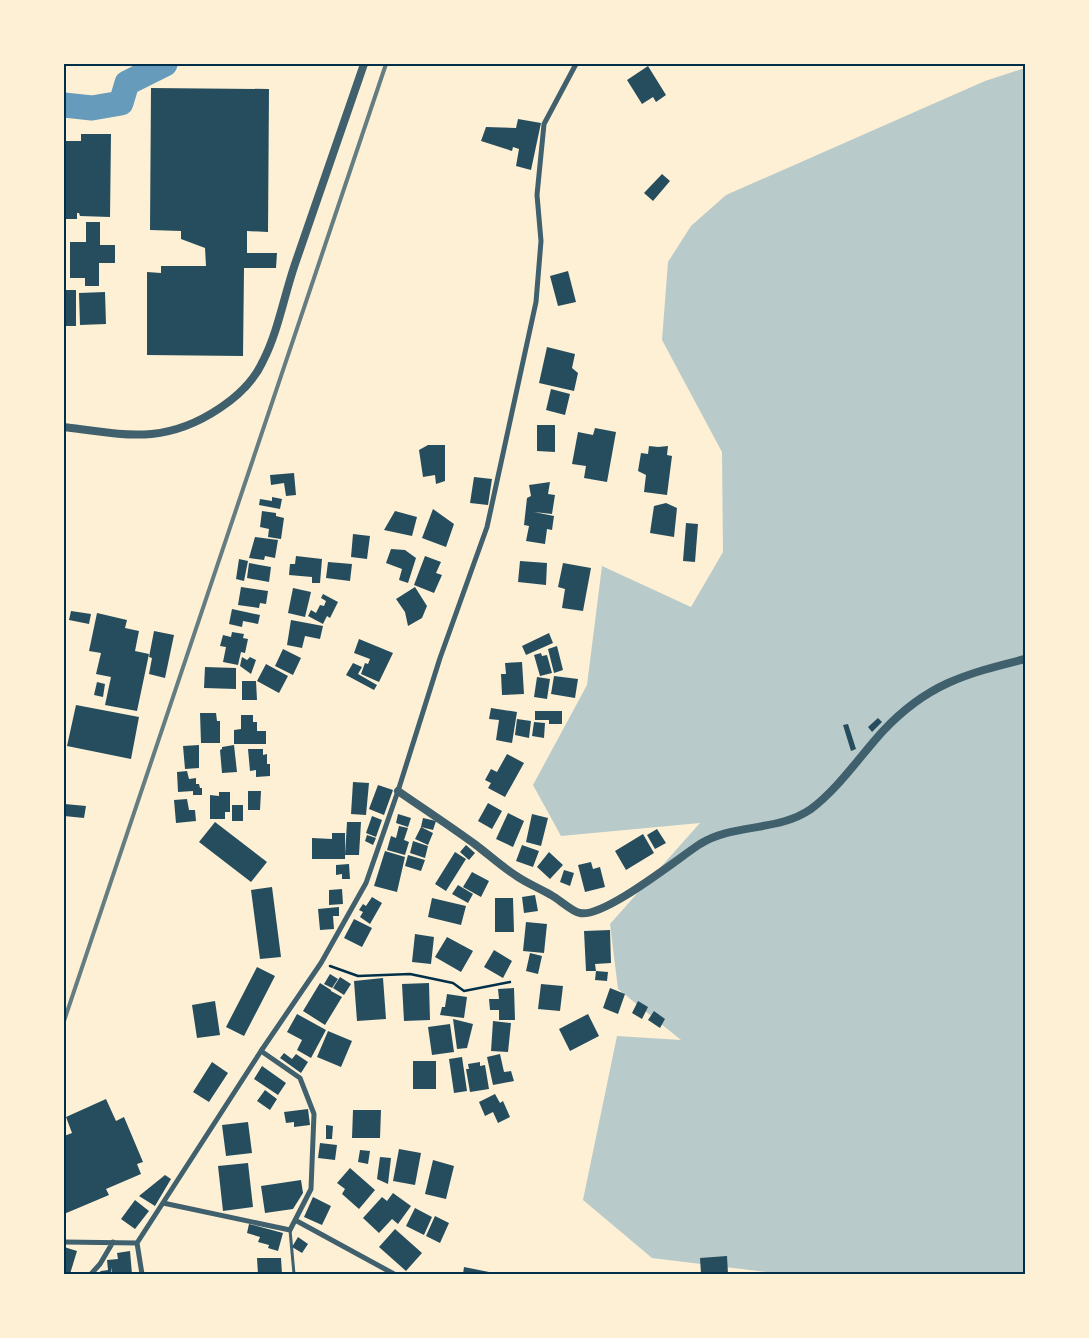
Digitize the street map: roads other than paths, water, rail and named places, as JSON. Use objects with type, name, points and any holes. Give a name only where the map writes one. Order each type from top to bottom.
[{"type":"street","points":[[64,427],[136,435],[160,434],[182,429],[237,397],[252,379],[263,362],[271,343],[286,292],[364,64]]},
{"type":"street","points":[[142,1274],[137,1243],[321,963],[366,882],[398,791],[440,658],[487,527],[536,302],[541,242],[537,195],[544,124],[576,64]]},
{"type":"street","points":[[398,791],[515,875],[579,913],[594,912],[636,889],[701,844],[715,837],[733,831],[771,825],[800,816],[823,798],[884,730],[915,703],[943,684],[957,678],[1025,658]]},
{"type":"street","points":[[163,1203],[290,1230],[311,1189],[314,1114],[300,1078],[262,1051]]},
{"type":"street","points":[[296,1220],[394,1274]]},
{"type":"street","points":[[64,1242],[137,1243]]},
{"type":"street","points":[[91,1274],[100,1264],[113,1242]]},
{"type":"lane","points":[[290,1230],[294,1274]]},
{"type":"waterway","points":[[64,105],[92,108],[121,103],[127,83],[165,64]]},
{"type":"railway","points":[[64,1021],[386,64]]}]
